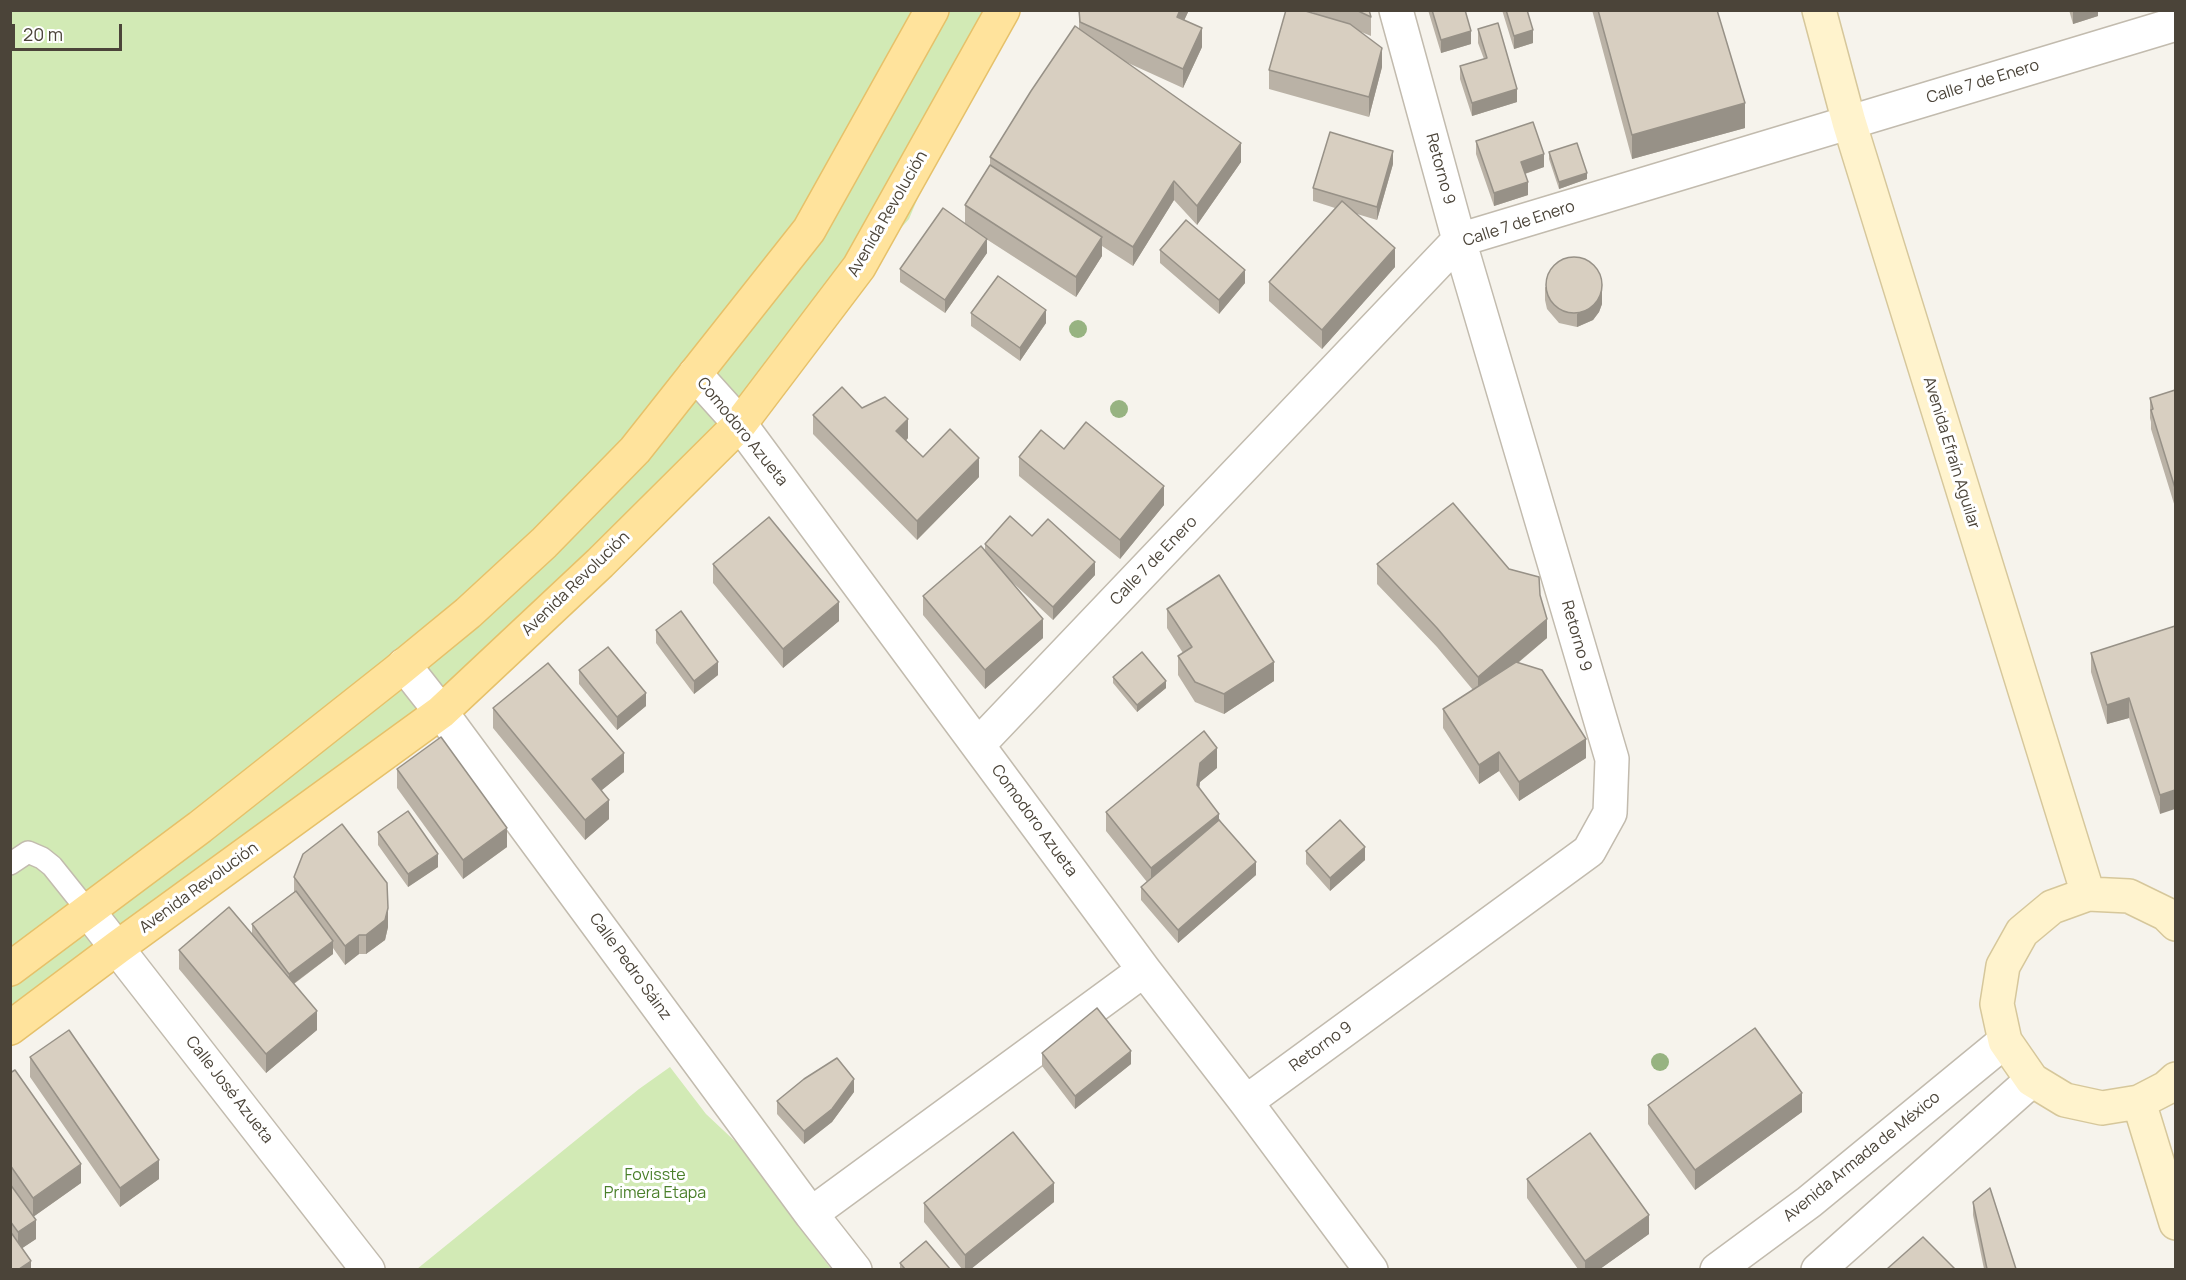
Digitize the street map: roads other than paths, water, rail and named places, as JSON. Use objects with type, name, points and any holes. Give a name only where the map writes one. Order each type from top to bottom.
[{"type":"main road","points":[[10,969],[209,820],[468,613],[544,543],[635,450],[809,230],[932,10]]},
{"type":"main road","name":"Avenida Efraín Aguilar","points":[[1819,10],[1849,122],[2088,894]]},
{"type":"main road","name":"Avenida Revolución","points":[[10,1028],[441,712],[600,563],[740,424],[859,267],[994,14]]},
{"type":"main road","points":[[2172,915],[2128,897],[2088,894],[2052,907],[2022,932],[2003,966],[1997,1004],[2005,1041],[2032,1080],[2065,1100],[2102,1108],[2139,1102],[2166,1088],[2175,1079]]},
{"type":"main road","points":[[2139,1102],[2175,1223]]},
{"type":"street","name":"Retorno 9","points":[[1246,1102],[1589,851],[1610,813],[1612,759],[1459,240],[1396,10]]},
{"type":"street","name":"Calle 7 de Enero","points":[[978,745],[1459,240],[2175,24]]},
{"type":"street","name":"Comodoro Azueta","points":[[695,374],[740,424],[1144,970],[1371,1269]]},
{"type":"street","name":"Calle Pedro Sáinz","points":[[404,665],[811,1214],[855,1269]]},
{"type":"street","name":"Calle José Azueta","points":[[88,911],[368,1269]]},
{"type":"street","points":[[811,1214],[1144,970]]},
{"type":"street","name":"Avenida Armada de México","points":[[1717,1269],[1809,1202],[2005,1041]]},
{"type":"street","points":[[1818,1269],[2032,1080]]},
{"type":"lane","points":[[10,864],[28,852],[42,858],[52,866],[88,911]]},
{"type":"park label","name":"Fovisste Primera Etapa","points":[[655,1185]]}]
